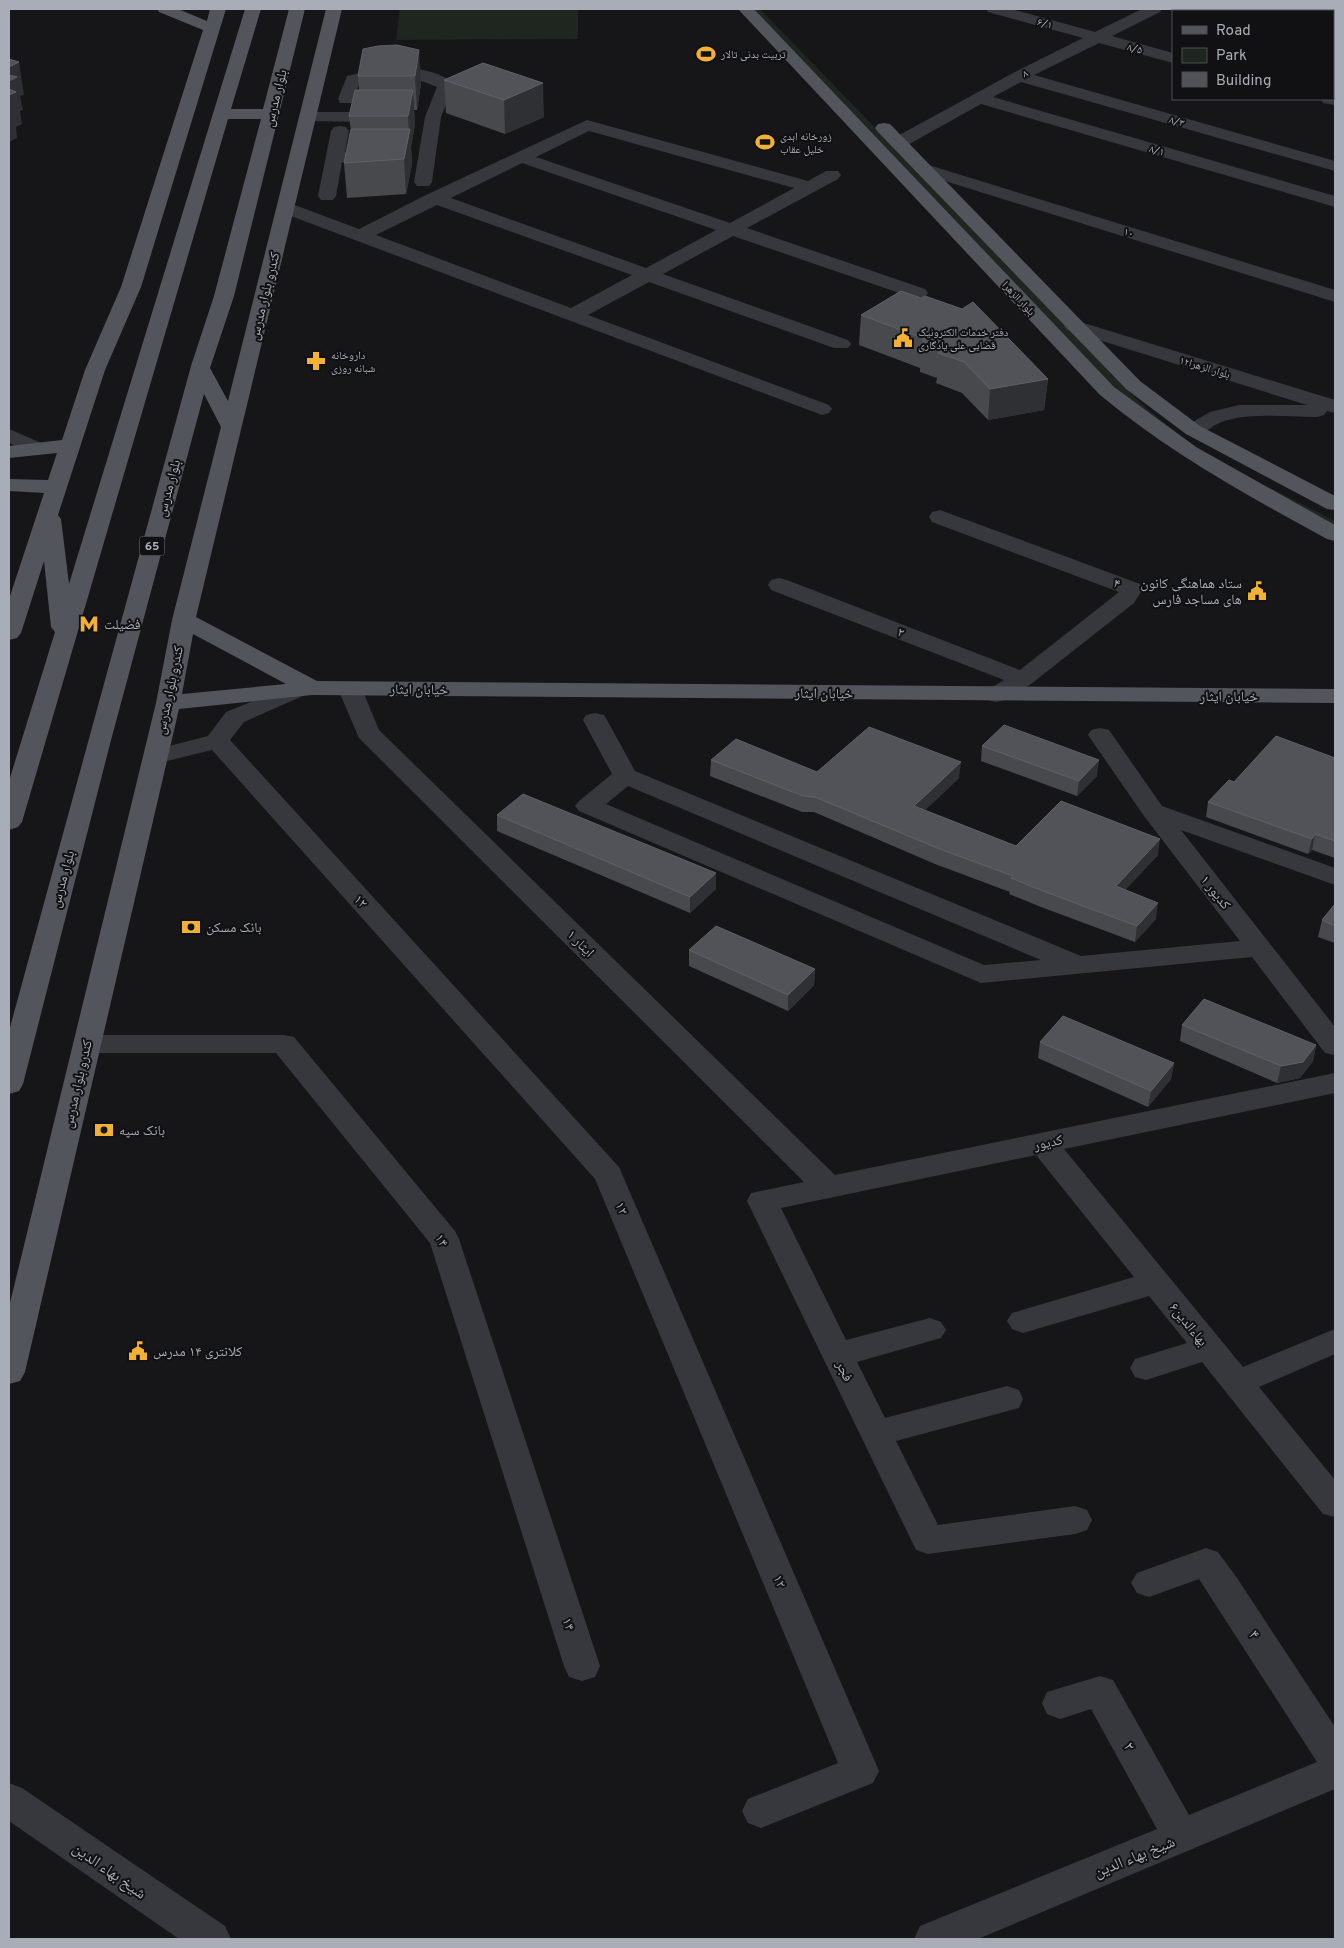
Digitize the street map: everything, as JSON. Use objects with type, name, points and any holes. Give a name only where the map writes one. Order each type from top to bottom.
[{"type":"main road","points":[[165,9],[211,28]]},
{"type":"main road","points":[[9,633],[95,370],[131,287],[218,9]]},
{"type":"main road","points":[[10,816],[253,9]]},
{"type":"main road","name":"بلوار الزهرا","points":[[746,9],[1107,391],[1141,420],[1209,465],[1335,534]]},
{"type":"main road","points":[[770,9],[791,30]]},
{"type":"main road","name":"بلوار مدرس","points":[[9,1084],[98,744],[201,369],[224,296],[271,114],[309,15]]},
{"type":"main road","name":"کندرو بلوار مدرس","points":[[9,1372],[168,703],[184,620],[308,117],[309,15]]},
{"type":"main road","points":[[222,114],[271,114]]},
{"type":"main road","name":"بلوار الزهرا","points":[[873,116],[1132,385],[1193,430],[1335,504]]},
{"type":"main road","points":[[131,287],[180,251]]},
{"type":"main road","points":[[201,369],[231,427]]},
{"type":"main road","points":[[9,452],[69,445]]},
{"type":"main road","points":[[9,485],[56,487]]},
{"type":"main road","points":[[49,510],[64,639]]},
{"type":"main road","points":[[184,620],[304,689]]},
{"type":"main road","name":"خیابان ایثار","points":[[168,703],[304,689],[1335,696]]},
{"type":"street","name":"۶/۱","points":[[994,9],[1097,38]]},
{"type":"street","name":"۸","points":[[898,143],[1019,76],[1154,9]]},
{"type":"street","name":"۸/۵","points":[[1097,38],[1172,58]]},
{"type":"street","points":[[346,99],[353,79],[373,71],[402,70],[426,76],[446,85],[433,117],[423,182]]},
{"type":"street","name":"۸/۳","points":[[1019,76],[1335,166]]},
{"type":"street","name":"۸/۱","points":[[979,98],[1335,202]]},
{"type":"street","points":[[308,117],[394,117]]},
{"type":"street","points":[[413,117],[433,117]]},
{"type":"street","points":[[360,236],[434,198],[587,125],[809,187]]},
{"type":"street","points":[[328,196],[340,131]]},
{"type":"street","points":[[336,157],[426,157]]},
{"type":"street","points":[[520,157],[918,294]]},
{"type":"street","name":"۱۰","points":[[922,168],[1335,296]]},
{"type":"street","points":[[573,315],[832,175]]},
{"type":"street","points":[[434,198],[841,344]]},
{"type":"street","points":[[286,208],[822,409]]},
{"type":"street","name":"بلوار الزهرا۱۲","points":[[1074,326],[1335,409]]},
{"type":"street","points":[[1193,430],[1217,416],[1239,411],[1335,409]]},
{"type":"street","points":[[9,435],[38,449]]},
{"type":"street","name":"۴","points":[[940,517],[1132,589],[1126,598],[1023,679],[996,695]]},
{"type":"street","name":"۲","points":[[779,585],[1023,679]]},
{"type":"street","points":[[155,757],[217,741],[235,717],[304,689]]},
{"type":"street","name":"ایثار ۱","points":[[350,689],[368,733],[828,1187]]},
{"type":"street","points":[[595,720],[625,776],[1078,965]]},
{"type":"street","name":"کدیور ۱","points":[[1100,735],[1153,811],[1335,1046]]},
{"type":"street","name":"۱۲","points":[[217,741],[608,1174],[860,1771],[760,1811]]},
{"type":"street","points":[[625,776],[588,806],[981,974],[1260,948]]},
{"type":"street","points":[[1153,811],[1335,876]]},
{"type":"street","name":"۱۴","points":[[87,1044],[284,1044],[444,1240],[582,1666]]},
{"type":"street","name":"کدیور","points":[[762,1201],[1335,1084]]},
{"type":"street","name":"۶بهاءالدين","points":[[1044,1143],[1335,1504]]},
{"type":"street","name":"فجر","points":[[762,1201],[928,1540],[1075,1520]]},
{"type":"street","points":[[1023,1321],[1156,1282]]},
{"type":"street","points":[[837,1355],[930,1330]]},
{"type":"street","points":[[1237,1383],[1335,1341]]},
{"type":"street","points":[[1146,1368],[1209,1348]]},
{"type":"street","points":[[876,1433],[1007,1399]]},
{"type":"street","name":"۴","points":[[1149,1583],[1206,1562],[1225,1588],[1335,1758]]},
{"type":"street","name":"۲","points":[[1060,1703],[1100,1691],[1181,1836]]},
{"type":"street","name":"شیخ بهاء الدین","points":[[934,1939],[1335,1772]]},
{"type":"street","name":"شیخ بهاء الدین","points":[[9,1800],[211,1939]]},
{"type":"green space","points":[[400,9],[578,9],[578,39],[396,40]]},
{"type":"green space","points":[[750,9],[760,9],[1075,334],[1102,365],[1143,405],[1174,431],[1208,454],[1335,521],[1335,526],[1204,457],[1153,424],[1083,358]]},
{"type":"building","points":[[397,45],[419,50],[415,76],[358,76],[363,49]]},
{"type":"building","points":[[9,59],[19,62],[9,67]]},
{"type":"building","points":[[483,63],[543,83],[504,100],[444,80]]},
{"type":"building","points":[[9,75],[17,77],[9,81]]},
{"type":"building","points":[[9,89],[16,92],[9,95]]},
{"type":"building","points":[[355,90],[413,90],[408,116],[349,116]]},
{"type":"building","points":[[351,129],[410,129],[404,159],[344,163]]},
{"type":"building","points":[[901,291],[921,298],[925,296],[962,309],[973,302],[1048,379],[990,389],[964,362],[938,353],[944,349],[922,341],[925,339],[861,315]]},
{"type":"building","points":[[1004,725],[1099,760],[1079,781],[982,746]]},
{"type":"building","points":[[869,727],[961,762],[914,806],[1016,846],[1061,801],[1160,839],[1116,886],[1158,903],[1137,926],[1043,891],[1011,878],[1013,876],[937,848],[815,797],[803,796],[711,760],[736,739],[817,772]]},
{"type":"building","points":[[1276,736],[1335,758],[1335,841],[1315,834],[1312,839],[1208,802],[1229,780],[1234,782]]},
{"type":"building","points":[[523,794],[716,873],[690,897],[497,815]]},
{"type":"building","points":[[1335,904],[1335,926],[1322,920]]},
{"type":"building","points":[[716,926],[815,969],[788,995],[689,950]]},
{"type":"building","points":[[1204,999],[1316,1045],[1303,1062],[1281,1066],[1182,1025]]},
{"type":"building","points":[[1063,1016],[1174,1063],[1151,1091],[1040,1042]]},
{"type":"place","name":"تربیت بدنی تالار","points":[[706,54]]},
{"type":"place","name":"زورخانه ابدی خلیل عقاب","points":[[765,142]]},
{"type":"place","name":"دفتر خدمات الکترونیک قضایی علی یادگاری","points":[[903,338]]},
{"type":"place","name":"داروخانه شبانه روزی","points":[[316,361]]},
{"type":"place","name":"ستاد هماهنگی کانون های مساجد فارس","points":[[1257,591]]},
{"type":"place","name":"فضیلت","points":[[89,624]]},
{"type":"place","name":"بانک مسکن","points":[[191,927]]},
{"type":"place","name":"بانک سپه","points":[[104,1130]]},
{"type":"place","name":"کلانتری ۱۴ مدرس","points":[[138,1351]]}]
